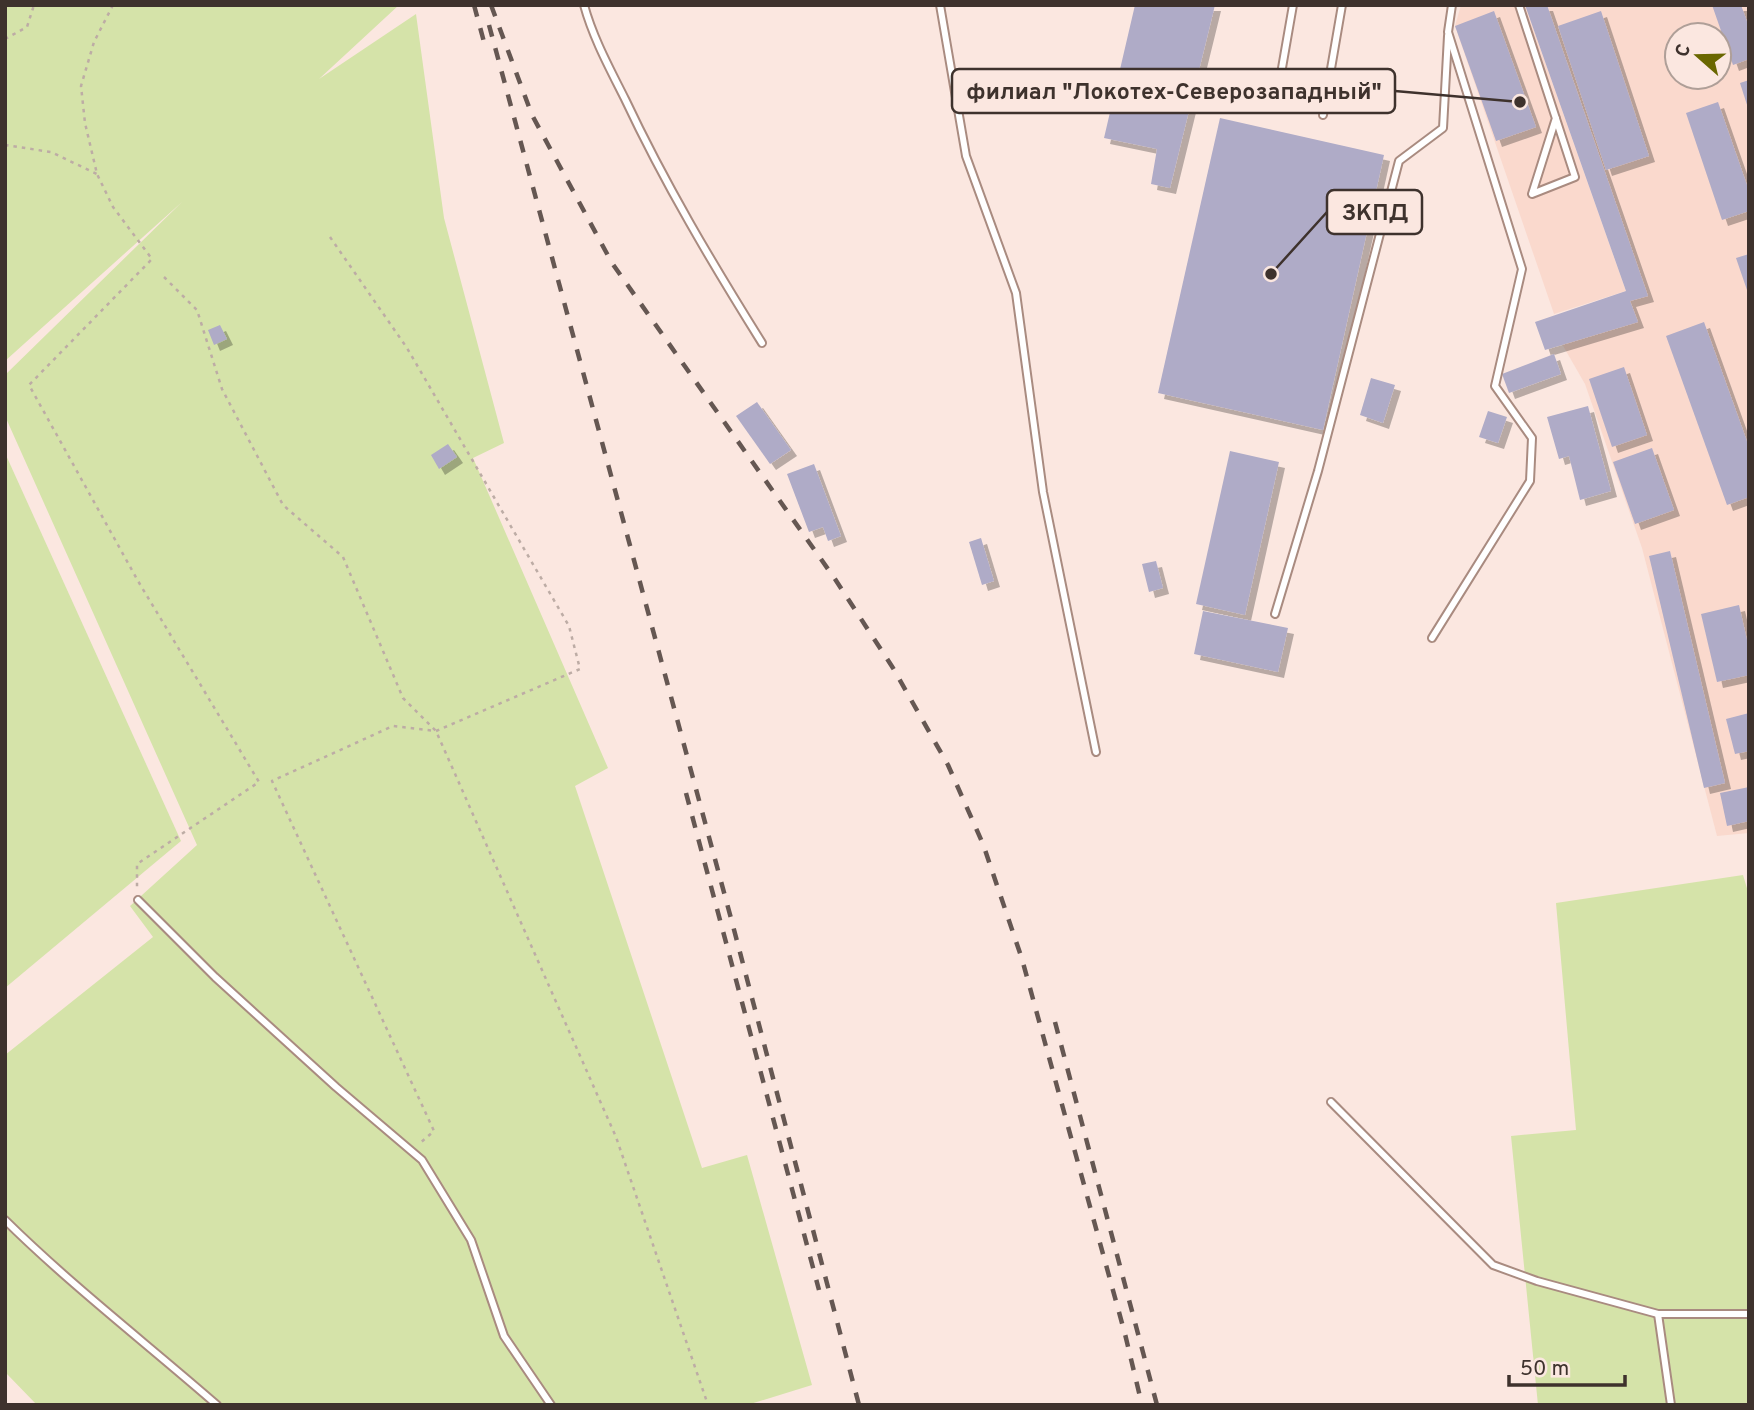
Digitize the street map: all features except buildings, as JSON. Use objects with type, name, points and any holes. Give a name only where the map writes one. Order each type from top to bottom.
[{"type":"lane","points":[[584,5],[605,57],[656,163],[711,261],[762,343]]},
{"type":"lane","points":[[940,5],[965,156],[1016,293],[1043,492],[1096,752]]},
{"type":"lane","points":[[1275,108],[1293,5]]},
{"type":"lane","points":[[1323,115],[1342,5]]},
{"type":"lane","points":[[1275,614],[1318,471],[1399,161],[1443,128],[1452,5]]},
{"type":"lane","points":[[1518,5],[1556,118],[1575,177],[1532,194],[1556,118]]},
{"type":"lane","points":[[1432,638],[1530,481],[1532,438],[1495,386],[1522,269],[1448,32]]},
{"type":"lane","points":[[138,900],[225,986],[335,1087],[422,1160],[471,1240],[504,1336],[551,1405]]},
{"type":"lane","points":[[1331,1102],[1493,1265],[1538,1281],[1658,1314],[1749,1314]]},
{"type":"lane","points":[[5,1220],[51,1266],[217,1405]]},
{"type":"lane","points":[[1658,1314],[1671,1405]]},
{"type":"path","points":[[5,39],[27,27],[34,5]]},
{"type":"path","points":[[113,5],[94,42],[81,86],[85,123],[97,174],[113,207],[152,259],[29,385],[138,581],[259,782],[137,864],[138,900]]},
{"type":"path","points":[[5,145],[51,152],[97,174]]},
{"type":"path","points":[[330,237],[407,348],[569,626],[580,669],[436,731],[393,726],[272,780],[434,1131],[411,1151]]},
{"type":"path","points":[[164,277],[197,310],[222,389],[283,505],[343,557],[403,698],[436,731],[616,1137],[708,1405]]},
{"type":"shaded area","points":[[1461,5],[1525,5],[1626,291],[1554,314],[1455,26]]},
{"type":"shaded area","points":[[1547,5],[1749,5],[1749,833],[1717,836],[1642,548],[1585,384],[1562,344],[1630,301]]},
{"type":"green space","points":[[5,5],[399,5],[319,79],[416,14],[444,218],[504,443],[473,458],[608,768],[575,786],[702,1168],[747,1155],[812,1385],[747,1405],[37,1405],[5,1372],[5,1055],[153,937],[130,906],[197,845],[5,416],[5,375],[182,202],[5,361]]},
{"type":"green space","points":[[5,453],[181,841],[5,988]]},
{"type":"green space","points":[[1743,875],[1749,895],[1749,1405],[1538,1405],[1511,1136],[1576,1130],[1556,903]]},
{"type":"railway","points":[[474,5],[484,42]]},
{"type":"railway","points":[[491,5],[532,115],[612,263],[835,579],[893,668],[948,765],[983,844],[1022,959],[1142,1405]]},
{"type":"railway","points":[[489,25],[732,922],[859,1405]]},
{"type":"railway","points":[[686,793],[819,1290]]},
{"type":"railway","points":[[1055,1022],[1157,1405]]},
{"type":"place","name":"филиал \"Локотех-Северозападный\"","points":[[1520,102]]},
{"type":"place","name":"ЗКПД","points":[[1271,274]]}]
